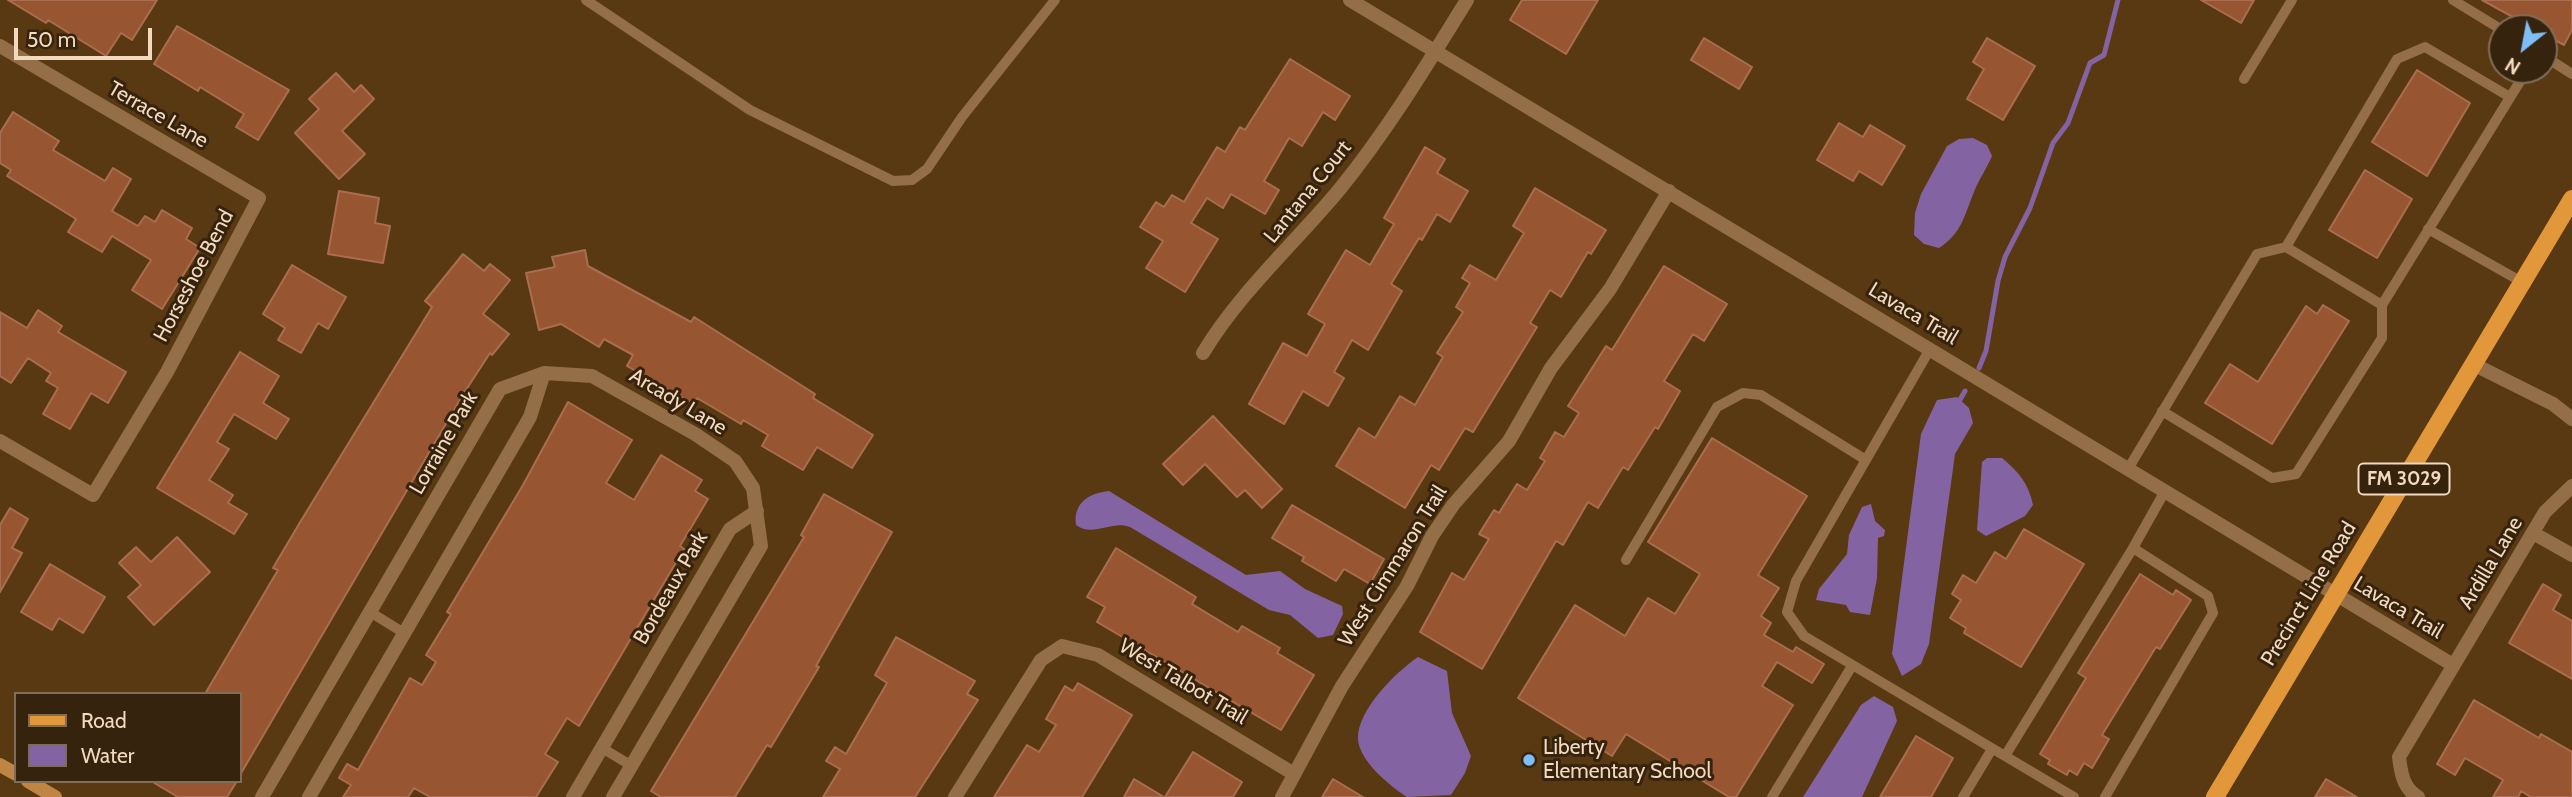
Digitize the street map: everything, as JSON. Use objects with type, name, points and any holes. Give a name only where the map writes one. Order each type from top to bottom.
[{"type":"main road","name":"Precinct Line Road","points":[[2215,797],[2572,199]]},
{"type":"main road","points":[[31,783],[55,797]]},
{"type":"street","name":"Lavaca Trail","points":[[1350,0],[2453,665]]},
{"type":"street","name":"Lantana Court","points":[[1203,353],[1220,325],[1356,168],[1386,128],[1467,0]]},
{"type":"street","name":"Terrace Lane","points":[[0,46],[258,198]]},
{"type":"street","name":"West Cimmaron Trail","points":[[1282,797],[1342,686],[1407,586],[1432,536],[1453,505],[1509,441],[1550,368],[1610,289],[1669,191]]},
{"type":"street","name":"Horseshoe Bend","points":[[0,441],[93,495],[167,372],[258,198]]},
{"type":"street","points":[[2473,364],[2553,404],[2572,419]]},
{"type":"street","points":[[309,797],[530,416],[544,373]]},
{"type":"street","name":"Arcady Lane","points":[[544,373],[592,376],[695,434],[735,461],[753,488],[757,511]]},
{"type":"street","name":"Lorraine Park","points":[[262,797],[500,388],[544,373]]},
{"type":"street","name":"Ardilla Lane","points":[[2418,797],[2410,792],[2402,778],[2399,757],[2545,512],[2572,486]]},
{"type":"street","points":[[613,797],[761,546],[757,511]]},
{"type":"street","name":"Bordeaux Park","points":[[573,797],[730,529],[757,511]]},
{"type":"street","points":[[2533,533],[2572,555]]},
{"type":"street","name":"West Talbot Trail","points":[[955,797],[1041,660],[1062,646],[1098,655],[1294,775]]},
{"type":"lane","points":[[586,0],[750,110],[893,181],[912,180],[927,169],[962,117],[1055,0]]},
{"type":"lane","points":[[2244,79],[2292,0]]},
{"type":"lane","points":[[2453,0],[2488,21]]},
{"type":"lane","points":[[2286,247],[2397,60],[2425,47],[2510,97]]},
{"type":"lane","points":[[2162,411],[2272,478],[2297,474],[2382,338],[2382,305],[2518,84]]},
{"type":"lane","points":[[2428,229],[2522,282]]},
{"type":"lane","points":[[2127,469],[2257,254],[2286,247],[2382,305]]},
{"type":"lane","points":[[1930,349],[1796,581],[1787,612],[1804,636],[1992,748],[2060,794],[2074,797]]},
{"type":"lane","points":[[1626,560],[1717,407],[1743,393],[1761,396],[1866,460]]},
{"type":"lane","points":[[2005,757],[2165,491]]},
{"type":"lane","points":[[2105,797],[2213,613],[2208,596],[2133,548]]},
{"type":"lane","points":[[370,612],[404,633]]},
{"type":"lane","points":[[1772,797],[1852,666]]},
{"type":"lane","points":[[602,748],[632,765]]},
{"type":"lane","points":[[1963,797],[1992,748]]},
{"type":"water","points":[[1973,138],[1987,145],[1992,156],[1953,236],[1939,248],[1924,244],[1914,235],[1915,213],[1921,194],[1947,146],[1959,139]]},
{"type":"water","points":[[1957,397],[1969,408],[1973,423],[1955,454],[1929,644],[1921,664],[1902,676],[1892,654],[1921,434],[1937,400]]},
{"type":"water","points":[[1987,458],[2002,458],[2013,468],[2026,484],[2033,505],[2025,516],[1986,536],[1977,530],[1982,462]]},
{"type":"water","points":[[1109,491],[1246,575],[1280,571],[1305,589],[1342,606],[1343,614],[1333,635],[1318,638],[1290,615],[1269,610],[1130,527],[1123,525],[1089,530],[1076,525],[1077,511],[1084,500]]},
{"type":"water","points":[[1871,504],[1875,521],[1885,530],[1884,536],[1878,538],[1877,578],[1870,615],[1850,612],[1846,605],[1816,600],[1819,589],[1847,554],[1849,535],[1862,507]]},
{"type":"water","points":[[1418,657],[1447,671],[1452,713],[1471,756],[1465,773],[1451,795],[1407,797],[1369,764],[1358,739],[1364,716],[1379,693]]},
{"type":"water","points":[[1874,696],[1893,707],[1897,721],[1862,797],[1803,797],[1861,705]]},
{"type":"building","points":[[8,0],[157,0],[132,40],[121,33],[106,56],[48,20],[46,23]]},
{"type":"building","points":[[1522,0],[1598,0],[1566,54],[1510,20]]},
{"type":"building","points":[[2201,0],[2254,0],[2241,23]]},
{"type":"building","points":[[2482,0],[2572,0],[2572,30],[2564,45],[2558,42],[2558,14],[2508,14]]},
{"type":"building","points":[[177,26],[289,90],[258,140],[236,127],[244,114],[200,87],[198,91],[154,64]]},
{"type":"building","points":[[1704,38],[1752,67],[1739,89],[1691,60]]},
{"type":"building","points":[[1987,38],[2035,66],[2003,120],[1967,99],[1984,69],[1973,62]]},
{"type":"building","points":[[1290,59],[1350,96],[1335,120],[1323,112],[1302,146],[1289,138],[1264,181],[1279,190],[1265,214],[1231,194],[1223,208],[1207,198],[1191,223],[1218,239],[1185,292],[1146,268],[1163,241],[1140,227],[1156,202],[1164,207],[1172,195],[1184,202],[1217,147],[1225,152],[1240,127],[1245,130]]},
{"type":"building","points":[[2417,70],[2470,103],[2427,176],[2372,142]]},
{"type":"building","points":[[336,73],[354,92],[361,85],[374,99],[342,131],[365,154],[339,179],[295,133],[319,109],[309,99]]},
{"type":"building","points":[[13,112],[59,141],[53,150],[105,181],[113,168],[131,179],[112,211],[138,226],[145,216],[155,222],[162,210],[192,228],[186,239],[200,248],[162,309],[132,290],[151,260],[112,236],[102,252],[68,232],[76,219],[7,176],[11,170],[0,163],[0,133]]},
{"type":"building","points":[[1839,123],[1863,137],[1870,125],[1905,146],[1882,185],[1859,171],[1853,181],[1817,160]]},
{"type":"building","points":[[1425,147],[1445,159],[1437,173],[1468,191],[1450,222],[1437,214],[1422,240],[1419,238],[1391,284],[1402,291],[1368,350],[1352,340],[1334,372],[1344,378],[1328,406],[1303,391],[1284,424],[1249,404],[1283,343],[1307,356],[1325,324],[1308,314],[1346,250],[1370,265],[1394,224],[1384,218]]},
{"type":"building","points":[[2365,170],[2412,199],[2377,258],[2329,230]]},
{"type":"building","points":[[1535,188],[1606,230],[1591,254],[1588,252],[1561,297],[1550,290],[1530,323],[1537,327],[1473,432],[1465,428],[1439,470],[1431,465],[1405,508],[1336,466],[1359,428],[1375,438],[1400,396],[1415,405],[1443,357],[1437,353],[1463,312],[1456,307],[1470,283],[1462,278],[1470,265],[1496,280],[1524,233],[1513,226]]},
{"type":"building","points":[[339,191],[379,198],[375,223],[390,226],[383,263],[328,254]]},
{"type":"building","points":[[585,250],[588,266],[691,322],[694,317],[815,394],[813,398],[873,435],[852,468],[817,447],[803,470],[762,446],[768,435],[743,420],[741,424],[697,398],[694,404],[627,366],[633,355],[604,339],[599,347],[561,324],[539,330],[526,273],[555,267],[552,257]]},
{"type":"building","points":[[463,254],[484,271],[490,264],[510,280],[483,314],[509,334],[492,355],[490,353],[464,393],[242,772],[242,692],[206,692],[278,570],[273,568],[432,307],[425,301]]},
{"type":"building","points":[[292,265],[346,297],[328,329],[318,323],[301,353],[278,340],[285,328],[263,314]]},
{"type":"building","points":[[1664,266],[1727,304],[1704,341],[1693,334],[1664,381],[1680,391],[1658,429],[1655,427],[1628,470],[1623,467],[1598,508],[1588,502],[1563,545],[1556,541],[1482,669],[1420,632],[1452,573],[1464,580],[1489,539],[1479,534],[1494,510],[1499,513],[1517,484],[1527,490],[1545,461],[1540,458],[1555,432],[1564,437],[1579,413],[1568,406],[1606,346],[1612,350]]},
{"type":"building","points":[[2323,305],[2349,321],[2272,444],[2205,403],[2230,364],[2258,382],[2306,306],[2317,314]]},
{"type":"building","points":[[38,310],[62,326],[58,332],[126,372],[108,403],[91,393],[70,429],[43,414],[58,388],[46,381],[51,373],[28,358],[11,383],[0,376],[0,312],[27,328]]},
{"type":"building","points":[[240,352],[279,376],[263,403],[289,419],[276,439],[234,414],[217,442],[229,449],[209,480],[233,495],[228,503],[247,514],[234,534],[157,488]]},
{"type":"building","points":[[568,402],[632,440],[606,483],[634,500],[661,455],[702,480],[695,491],[708,499],[680,546],[684,549],[579,726],[567,718],[545,754],[558,762],[536,797],[430,797],[414,788],[408,797],[343,797],[351,785],[339,778],[347,764],[358,770],[410,678],[422,685],[436,662],[426,655],[451,614],[447,612],[523,485]]},
{"type":"building","points":[[1213,416],[1282,489],[1262,508],[1245,490],[1237,497],[1205,464],[1183,485],[1163,464]]},
{"type":"building","points":[[1712,438],[1807,496],[1758,575],[1779,588],[1761,616],[1771,623],[1764,635],[1793,652],[1796,647],[1824,664],[1812,683],[1777,662],[1762,686],[1793,705],[1736,797],[1729,797],[1626,734],[1612,756],[1518,698],[1575,605],[1625,636],[1648,598],[1675,614],[1700,574],[1648,542]]},
{"type":"building","points":[[824,494],[892,532],[816,666],[819,667],[771,747],[767,745],[735,797],[661,797],[651,791],[804,537],[801,535]]},
{"type":"building","points":[[1292,505],[1384,559],[1370,584],[1344,569],[1336,581],[1302,561],[1304,557],[1272,538]]},
{"type":"building","points":[[10,508],[28,519],[12,548],[22,553],[0,592],[0,525]]},
{"type":"building","points":[[2024,529],[2084,564],[2021,667],[1964,633],[1966,628],[1950,618],[1961,600],[1952,594],[1963,575],[1976,583],[1995,552],[2006,559]]},
{"type":"building","points":[[177,537],[210,572],[154,625],[128,597],[141,585],[119,563],[136,547],[151,562]]},
{"type":"building","points":[[1116,548],[1196,597],[1192,604],[1238,632],[1242,626],[1280,648],[1277,653],[1314,675],[1281,730],[1097,622],[1105,607],[1087,597]]},
{"type":"building","points":[[50,564],[105,597],[83,633],[59,618],[52,630],[21,612]]},
{"type":"building","points":[[2140,574],[2173,595],[2176,590],[2191,600],[2160,649],[2156,647],[2102,735],[2109,739],[2092,768],[2084,763],[2077,775],[2069,770],[2067,775],[2048,764],[2050,760],[2040,754],[2086,678],[2078,673]]},
{"type":"building","points":[[2543,584],[2561,595],[2553,610],[2572,621],[2572,679],[2509,643]]},
{"type":"building","points":[[896,637],[975,681],[967,694],[978,700],[915,797],[823,797],[840,769],[826,761],[835,747],[846,754],[887,683],[875,675]]},
{"type":"building","points":[[1078,683],[1132,715],[1082,797],[994,797],[1027,745],[1039,752],[1056,725],[1046,719],[1065,686],[1073,691]]},
{"type":"building","points":[[2474,700],[2539,738],[2541,734],[2572,752],[2572,797],[2531,797],[2521,791],[2518,797],[2493,797],[2503,780],[2465,758],[2455,775],[2437,764]]},
{"type":"building","points":[[1916,736],[1953,758],[1931,797],[1880,797]]},
{"type":"building","points":[[1193,752],[1242,782],[1233,797],[1165,797]]},
{"type":"building","points":[[1134,779],[1164,797],[1124,797]]},
{"type":"building","points":[[1333,779],[1363,797],[1322,797]]},
{"type":"building","points":[[2326,779],[2357,797],[2315,797]]},
{"type":"building","points":[[154,783],[236,783],[227,797],[178,797]]},
{"type":"waterway","points":[[1979,368],[1986,351],[1998,281],[2005,257],[2030,208],[2053,143],[2068,123],[2090,63],[2104,55],[2118,0]]},
{"type":"waterway","points":[[1957,405],[1965,391]]},
{"type":"place","name":"Liberty Elementary School","points":[[1529,760]]}]
